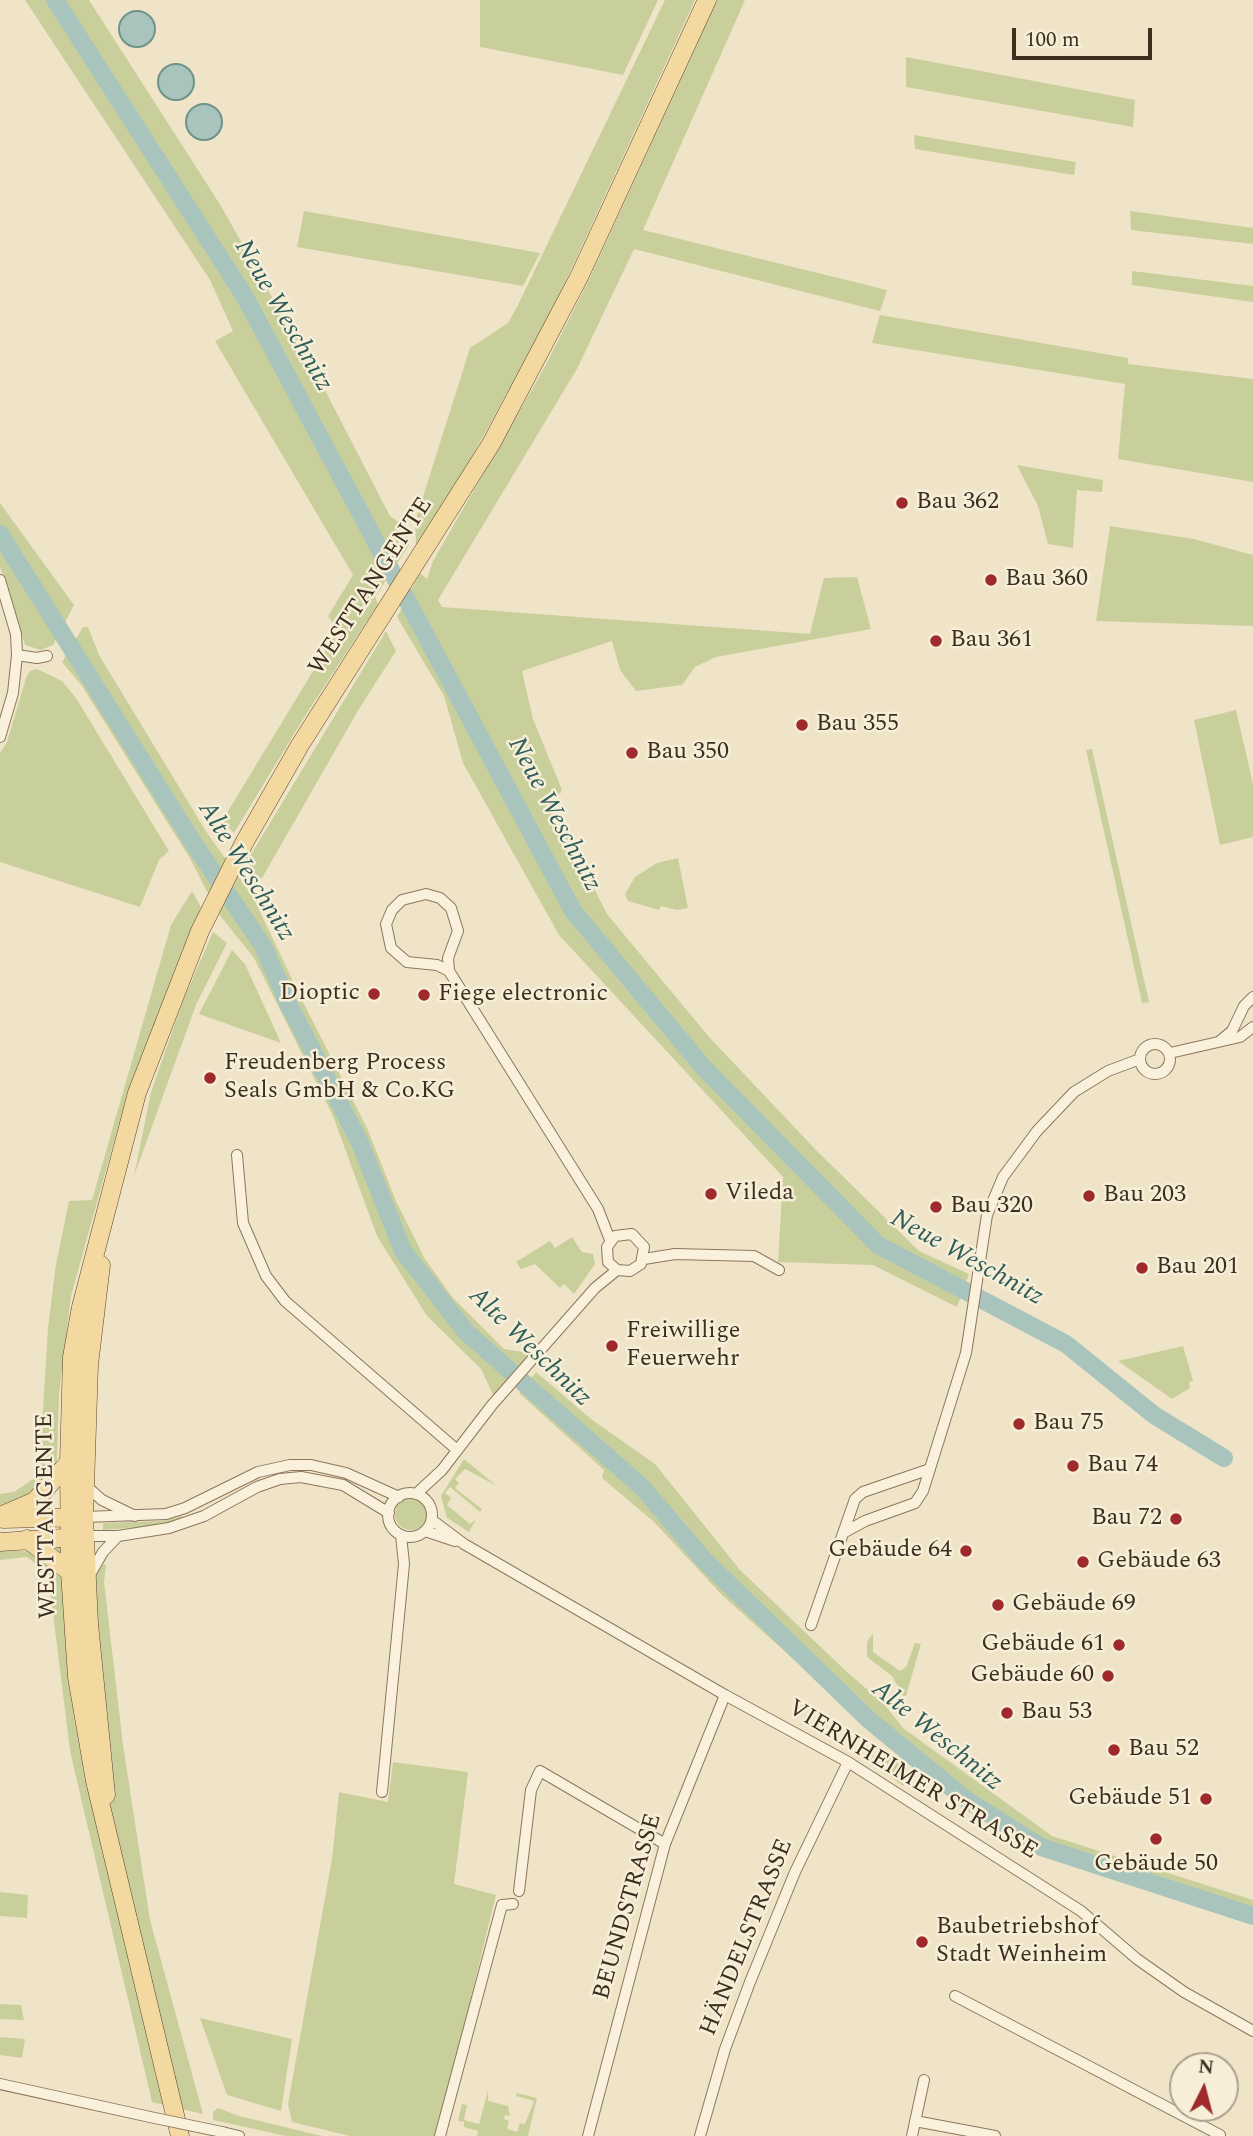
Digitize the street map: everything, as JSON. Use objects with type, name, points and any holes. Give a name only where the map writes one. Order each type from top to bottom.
[{"type":"main road","name":"WESTTANGENTE","points":[[180,2136],[136,1961],[107,1823],[94,1781],[82,1709],[76,1517],[69,1462],[74,1337],[137,1093],[200,931],[244,843],[376,623],[491,444],[560,316],[707,0]]},
{"type":"main road","name":"WESTTANGENTE","points":[[76,1517],[84,1484],[89,1366],[107,1210]]},
{"type":"main road","points":[[0,1518],[35,1501],[69,1462]]},
{"type":"main road","points":[[0,1518],[76,1517]]},
{"type":"main road","points":[[0,1542],[77,1537]]},
{"type":"main road","points":[[27,1539],[78,1576]]},
{"type":"street","points":[[0,580],[16,634],[17,654],[13,693],[0,737]]},
{"type":"street","points":[[17,654],[37,658],[47,656]]},
{"type":"street","points":[[449,971],[434,964],[420,966],[407,962],[391,948],[386,934],[387,919],[402,900],[426,894],[440,898],[451,908],[458,932],[448,958],[449,971],[615,1237]]},
{"type":"street","points":[[1222,1040],[1232,1031],[1244,1006],[1253,997]]},
{"type":"street","points":[[843,1533],[865,1521],[915,1503],[923,1491],[966,1353],[987,1215],[1003,1177],[1020,1154],[1074,1092],[1108,1071],[1140,1059],[1146,1046],[1156,1043],[1170,1053],[1240,1037],[1253,1027]]},
{"type":"street","points":[[1140,1059],[1145,1071],[1158,1074],[1170,1065],[1170,1053]]},
{"type":"street","points":[[237,1155],[243,1223],[266,1276],[285,1301],[457,1449]]},
{"type":"street","points":[[613,1266],[636,1269],[644,1253],[638,1237],[615,1237]]},
{"type":"street","points":[[613,1266],[606,1255],[615,1237]]},
{"type":"street","points":[[644,1253],[754,1256],[779,1270]]},
{"type":"street","points":[[427,1502],[442,1470],[457,1449],[613,1266]]},
{"type":"street","points":[[76,1517],[138,1517],[185,1508],[250,1475],[290,1465],[311,1465],[346,1473],[399,1497],[416,1494],[442,1470]]},
{"type":"street","points":[[811,1625],[857,1496],[930,1468]]},
{"type":"street","points":[[77,1537],[152,1532],[188,1522],[257,1487],[280,1479],[301,1478],[343,1485],[388,1513],[391,1526],[401,1535],[413,1537],[425,1531],[432,1520],[427,1502],[416,1494]]},
{"type":"street","points":[[84,1484],[102,1500],[138,1517]]},
{"type":"street","points":[[388,1513],[399,1497]]},
{"type":"street","name":"VIERNHEIMER STRASSE","points":[[432,1520],[464,1544],[725,1695],[848,1762],[1081,1911],[1137,1959],[1184,1992],[1253,2031]]},
{"type":"street","name":"VIERNHEIMER STRASSE","points":[[425,1531],[464,1544]]},
{"type":"street","points":[[382,1793],[404,1564],[401,1535]]},
{"type":"street","points":[[78,1576],[118,1536]]},
{"type":"street","points":[[404,1564],[413,1537]]},
{"type":"street","name":"BEUNDSTRASSE","points":[[588,2136],[665,1844],[725,1695]]},
{"type":"street","name":"HÄNDELSTRASSE","points":[[700,2136],[726,2048],[750,1982],[795,1872],[848,1762]]},
{"type":"street","points":[[519,1891],[531,1790],[540,1771],[665,1844]]},
{"type":"street","points":[[440,2136],[502,1905],[513,1904]]},
{"type":"street","points":[[955,1996],[1220,2135]]},
{"type":"street","points":[[912,2136],[924,2080]]},
{"type":"street","points":[[0,2084],[239,2136]]},
{"type":"street","points":[[915,2121],[995,2136]]},
{"type":"green space","points":[[25,0],[89,0],[221,206],[272,297],[282,307],[390,516],[406,527],[409,545],[375,597],[378,604],[305,716],[234,833],[222,821],[338,630],[328,616],[353,575],[215,341],[233,331],[210,280]]},
{"type":"green space","points":[[480,0],[658,0],[623,75],[480,47]]},
{"type":"green space","points":[[665,0],[695,0],[552,311],[435,524],[418,545],[415,522],[470,348],[508,323],[517,307]]},
{"type":"green space","points":[[717,0],[745,0],[643,230],[887,290],[880,311],[634,249],[577,369],[438,600],[442,607],[810,634],[824,578],[857,577],[871,629],[716,657],[695,667],[682,685],[636,691],[620,670],[612,641],[522,671],[533,719],[562,790],[552,806],[607,914],[710,1038],[816,1150],[919,1251],[969,1274],[957,1307],[873,1265],[778,1262],[783,1177],[559,935],[463,763],[444,696],[397,617],[420,573],[427,579],[433,561],[543,370],[588,282]]},
{"type":"green space","points":[[906,57],[1135,100],[1133,127],[906,87]]},
{"type":"green space","points":[[914,135],[1076,162],[1074,175],[915,149]]},
{"type":"green space","points":[[304,211],[540,253],[523,286],[297,247]]},
{"type":"green space","points":[[1130,211],[1253,228],[1253,244],[1131,230]]},
{"type":"green space","points":[[1132,271],[1253,286],[1253,302],[1132,285]]},
{"type":"green space","points":[[880,315],[1128,358],[1128,364],[1253,379],[1253,482],[1118,459],[1125,384],[872,343]]},
{"type":"green space","points":[[1017,465],[1103,480],[1102,492],[1077,490],[1073,548],[1048,544],[1038,506]]},
{"type":"green space","points":[[0,503],[74,605],[53,645],[41,650],[25,645],[0,567]]},
{"type":"green space","points":[[1110,526],[1194,539],[1253,555],[1253,626],[1096,621]]},
{"type":"green space","points":[[83,627],[88,627],[99,655],[207,833],[253,897],[367,1128],[396,1201],[425,1259],[453,1298],[504,1349],[535,1354],[494,1397],[481,1369],[427,1316],[377,1236],[333,1116],[254,958],[218,913],[191,860],[82,686],[62,662]]},
{"type":"green space","points":[[386,631],[396,651],[359,709],[262,878],[252,879],[244,866]]},
{"type":"green space","points":[[37,669],[62,681],[76,698],[169,851],[159,860],[140,907],[0,862],[0,753],[7,742],[26,678],[30,671]]},
{"type":"green space","points":[[1236,710],[1253,784],[1253,837],[1220,845],[1194,720]]},
{"type":"green space","points":[[1092,749],[1149,1002],[1142,1003],[1086,750]]},
{"type":"green space","points":[[678,858],[688,908],[677,910],[661,906],[659,910],[628,901],[625,894],[635,877],[657,863]]},
{"type":"green space","points":[[192,891],[201,907],[128,1091],[71,1296],[59,1394],[57,1459],[52,1476],[42,1491],[0,1508],[0,1494],[14,1492],[39,1475],[48,1328],[56,1264],[69,1201],[92,1200],[171,925]]},
{"type":"green space","points":[[213,932],[227,943],[196,1005],[134,1176],[151,1092],[183,1001]]},
{"type":"green space","points":[[232,950],[245,964],[281,1043],[199,1014]]},
{"type":"green space","points":[[572,1237],[582,1252],[593,1254],[595,1264],[574,1294],[564,1284],[560,1288],[535,1264],[521,1269],[516,1262],[550,1241],[555,1248]]},
{"type":"green space","points":[[1183,1346],[1193,1381],[1189,1382],[1190,1388],[1172,1399],[1118,1361]]},
{"type":"green space","points":[[536,1372],[591,1419],[655,1464],[740,1570],[884,1704],[903,1728],[1052,1836],[1253,1900],[1253,1923],[1043,1851],[898,1753],[722,1595],[654,1522],[602,1478],[604,1470],[519,1393]]},
{"type":"green space","points":[[464,1459],[497,1486],[465,1469],[455,1479],[459,1483],[455,1488],[482,1509],[480,1512],[450,1487],[445,1493],[451,1498],[447,1505],[470,1524],[476,1519],[469,1532],[447,1518],[441,1496]]},
{"type":"green space","points":[[411,1498],[422,1503],[427,1514],[422,1525],[411,1530],[400,1525],[395,1514],[400,1503]]},
{"type":"green space","points":[[182,1516],[183,1519],[164,1525],[103,1530],[103,1523],[160,1521]]},
{"type":"green space","points":[[62,1545],[77,1560],[106,1565],[104,1582],[123,1745],[150,1920],[203,2114],[152,2102],[70,1751],[48,1573],[27,1557],[0,1560],[0,1551],[28,1551]]},
{"type":"green space","points":[[873,1633],[873,1652],[900,1671],[906,1667],[915,1643],[921,1644],[906,1696],[903,1696],[892,1676],[867,1657],[867,1642]]},
{"type":"green space","points":[[877,1754],[889,1757],[911,1774],[903,1786],[876,1766],[872,1756]]},
{"type":"green space","points":[[393,1762],[468,1772],[454,1884],[496,1895],[437,2136],[350,2136],[292,2122],[288,2104],[332,1859],[339,1792],[388,1802]]},
{"type":"green space","points":[[0,1892],[28,1895],[27,1918],[0,1916]]},
{"type":"green space","points":[[0,2004],[21,2005],[24,2020],[0,2019]]},
{"type":"green space","points":[[200,2018],[292,2039],[281,2111],[227,2095]]},
{"type":"green space","points":[[0,2037],[25,2039],[22,2058],[0,2055]]},
{"type":"green space","points":[[488,2091],[488,2101],[508,2106],[510,2116],[505,2115],[504,2119],[509,2121],[507,2129],[517,2132],[520,2123],[525,2124],[534,2101],[516,2096],[517,2093],[537,2098],[528,2136],[477,2136],[478,2131],[464,2127],[464,2122],[458,2121],[462,2104],[467,2105],[464,2120],[479,2124]]},
{"type":"green space","points":[[218,2108],[239,2116],[322,2136],[286,2136],[213,2120],[213,2112]]},
{"type":"water","points":[[137,11],[150,16],[155,29],[150,42],[137,47],[124,42],[119,29],[124,16]]},
{"type":"water","points":[[176,64],[189,69],[194,82],[189,95],[176,100],[163,95],[158,82],[163,69]]},
{"type":"water","points":[[204,104],[217,109],[222,122],[217,135],[204,140],[191,135],[186,122],[191,109]]},
{"type":"waterway","name":"Neue Weschnitz","points":[[55,0],[245,297],[573,911],[704,1068],[878,1245],[1066,1344],[1154,1415],[1224,1458]]},
{"type":"waterway","name":"Alte Weschnitz","points":[[0,534],[194,844],[263,946],[289,1005],[360,1143],[403,1251],[466,1332],[643,1488],[704,1560],[868,1719],[964,1798],[1041,1847],[1253,1916]]},
{"type":"place","name":"Bau 362","points":[[902,503]]},
{"type":"place","name":"Bau 360","points":[[991,580]]},
{"type":"place","name":"Bau 361","points":[[936,641]]},
{"type":"place","name":"Bau 355","points":[[802,725]]},
{"type":"place","name":"Bau 350","points":[[632,753]]},
{"type":"place","name":"Dioptic","points":[[374,994]]},
{"type":"place","name":"Fiege electronic","points":[[424,995]]},
{"type":"place","name":"Freudenberg Process Seals GmbH & Co.KG","points":[[210,1078]]},
{"type":"place","name":"Vileda","points":[[711,1194]]},
{"type":"place","name":"Bau 203","points":[[1089,1196]]},
{"type":"place","name":"Bau 320","points":[[936,1207]]},
{"type":"place","name":"Bau 201","points":[[1142,1268]]},
{"type":"place","name":"Freiwillige Feuerwehr","points":[[612,1346]]},
{"type":"place","name":"Bau 75","points":[[1019,1424]]},
{"type":"place","name":"Bau 74","points":[[1073,1466]]},
{"type":"place","name":"Bau 72","points":[[1176,1519]]},
{"type":"place","name":"Gebäude 64","points":[[966,1551]]},
{"type":"place","name":"Gebäude 63","points":[[1083,1562]]},
{"type":"place","name":"Gebäude 69","points":[[998,1605]]},
{"type":"place","name":"Gebäude 61","points":[[1119,1645]]},
{"type":"place","name":"Gebäude 60","points":[[1108,1676]]},
{"type":"place","name":"Bau 53","points":[[1007,1713]]},
{"type":"place","name":"Bau 52","points":[[1114,1750]]},
{"type":"place","name":"Gebäude 51","points":[[1206,1799]]},
{"type":"place","name":"Gebäude 50","points":[[1156,1839]]},
{"type":"place","name":"Baubetriebshof Stadt Weinheim","points":[[922,1942]]}]
